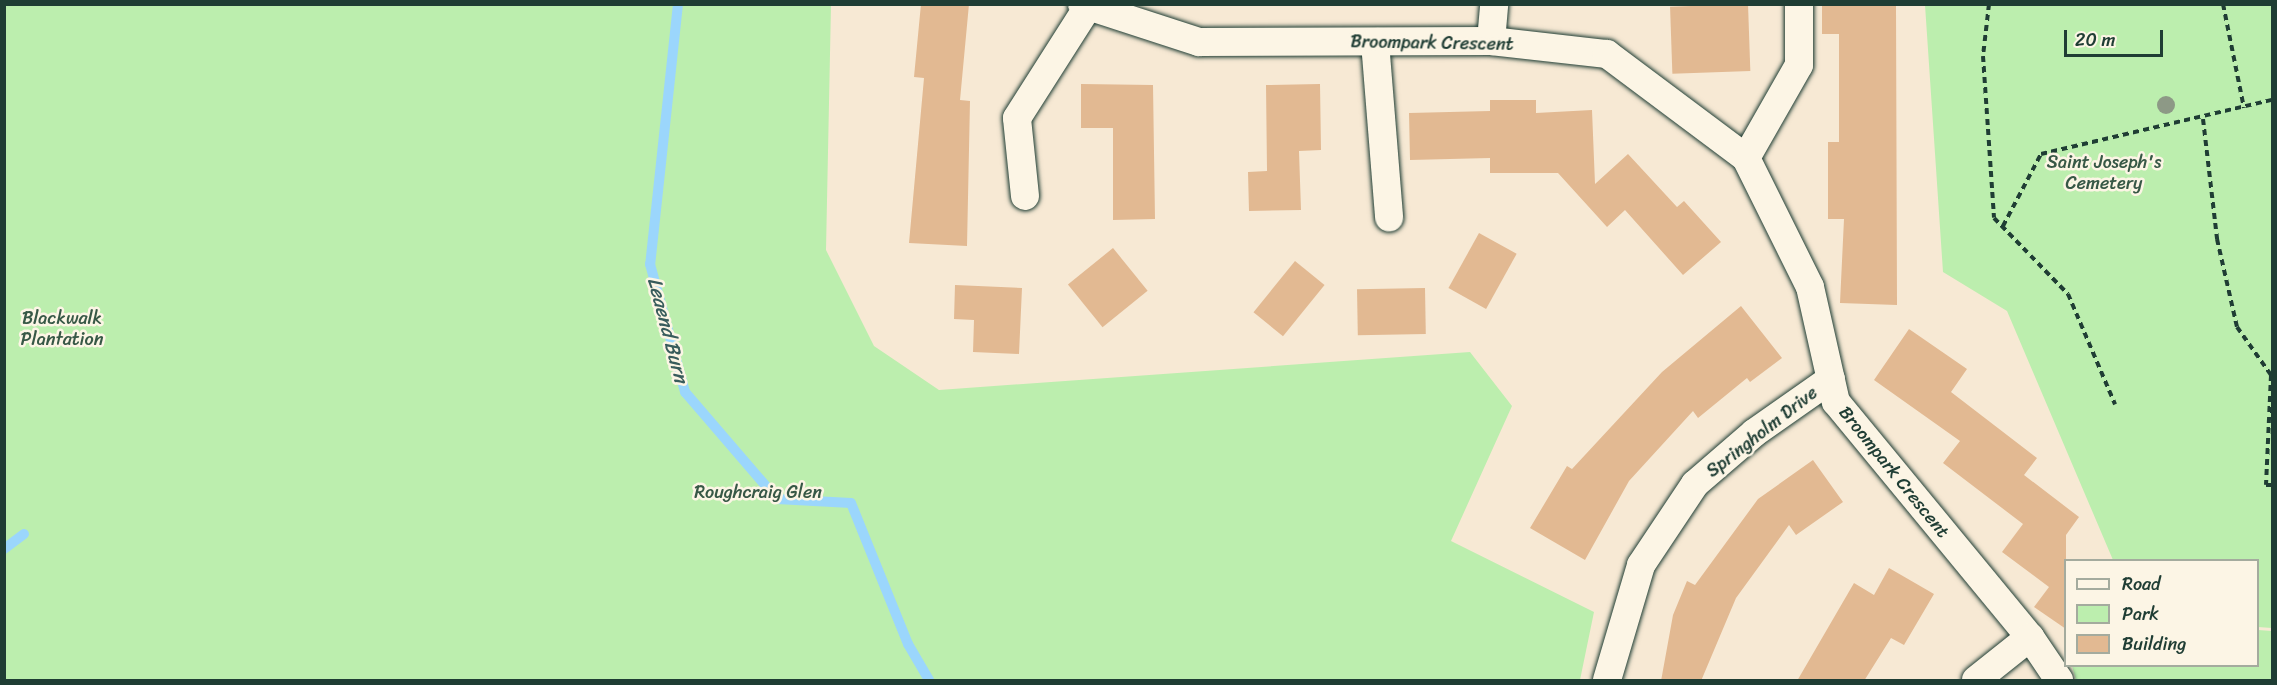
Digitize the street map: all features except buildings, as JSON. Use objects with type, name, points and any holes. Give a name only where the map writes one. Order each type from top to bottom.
[{"type":"street","points":[[1491,41],[1494,4]]},
{"type":"street","points":[[1746,158],[1799,65],[1798,4]]},
{"type":"street","points":[[1025,196],[1017,118],[1085,7]]},
{"type":"street","name":"Broompark Crescent","points":[[1085,7],[1199,42],[1491,41],[1607,54],[1746,158],[1810,287],[1836,402],[2030,637],[2059,681]]},
{"type":"street","points":[[1375,42],[1389,217]]},
{"type":"street","name":"Springholm Drive","points":[[1607,681],[1641,565],[1695,484],[1754,433],[1831,379]]},
{"type":"street","points":[[1976,681],[2030,637]]},
{"type":"path","points":[[1989,4],[1983,56],[1987,149],[1994,218],[2068,294],[2115,404]]},
{"type":"path","points":[[2223,4],[2244,108]]},
{"type":"path","points":[[2003,226],[2041,154],[2203,119],[2272,100]]},
{"type":"path","points":[[2203,119],[2217,238],[2237,327],[2271,375],[2266,485],[2272,485]]},
{"type":"green space","points":[[4,5],[831,5],[826,250],[874,346],[939,390],[1470,352],[1512,406],[1451,541],[1594,612],[1580,680],[5,680]]},
{"type":"green space","name":"Saint Joseph's Cemetery","points":[[1925,5],[2272,5],[2272,628],[2259,627],[2259,559],[2113,559],[2007,311],[1943,272]]},
{"type":"green space","points":[[2259,630],[2272,631],[2272,680],[2076,680],[2072,667],[2259,667]]},
{"type":"waterway","name":"Leaend Burn","points":[[678,4],[650,264],[685,392],[777,499],[851,503],[908,644],[929,680]]},
{"type":"waterway","points":[[4,549],[24,534]]},
{"type":"park label","name":"Blackwalk Plantation","points":[[62,329]]},
{"type":"park label","name":"Roughcraig Glen","points":[[758,492]]}]
